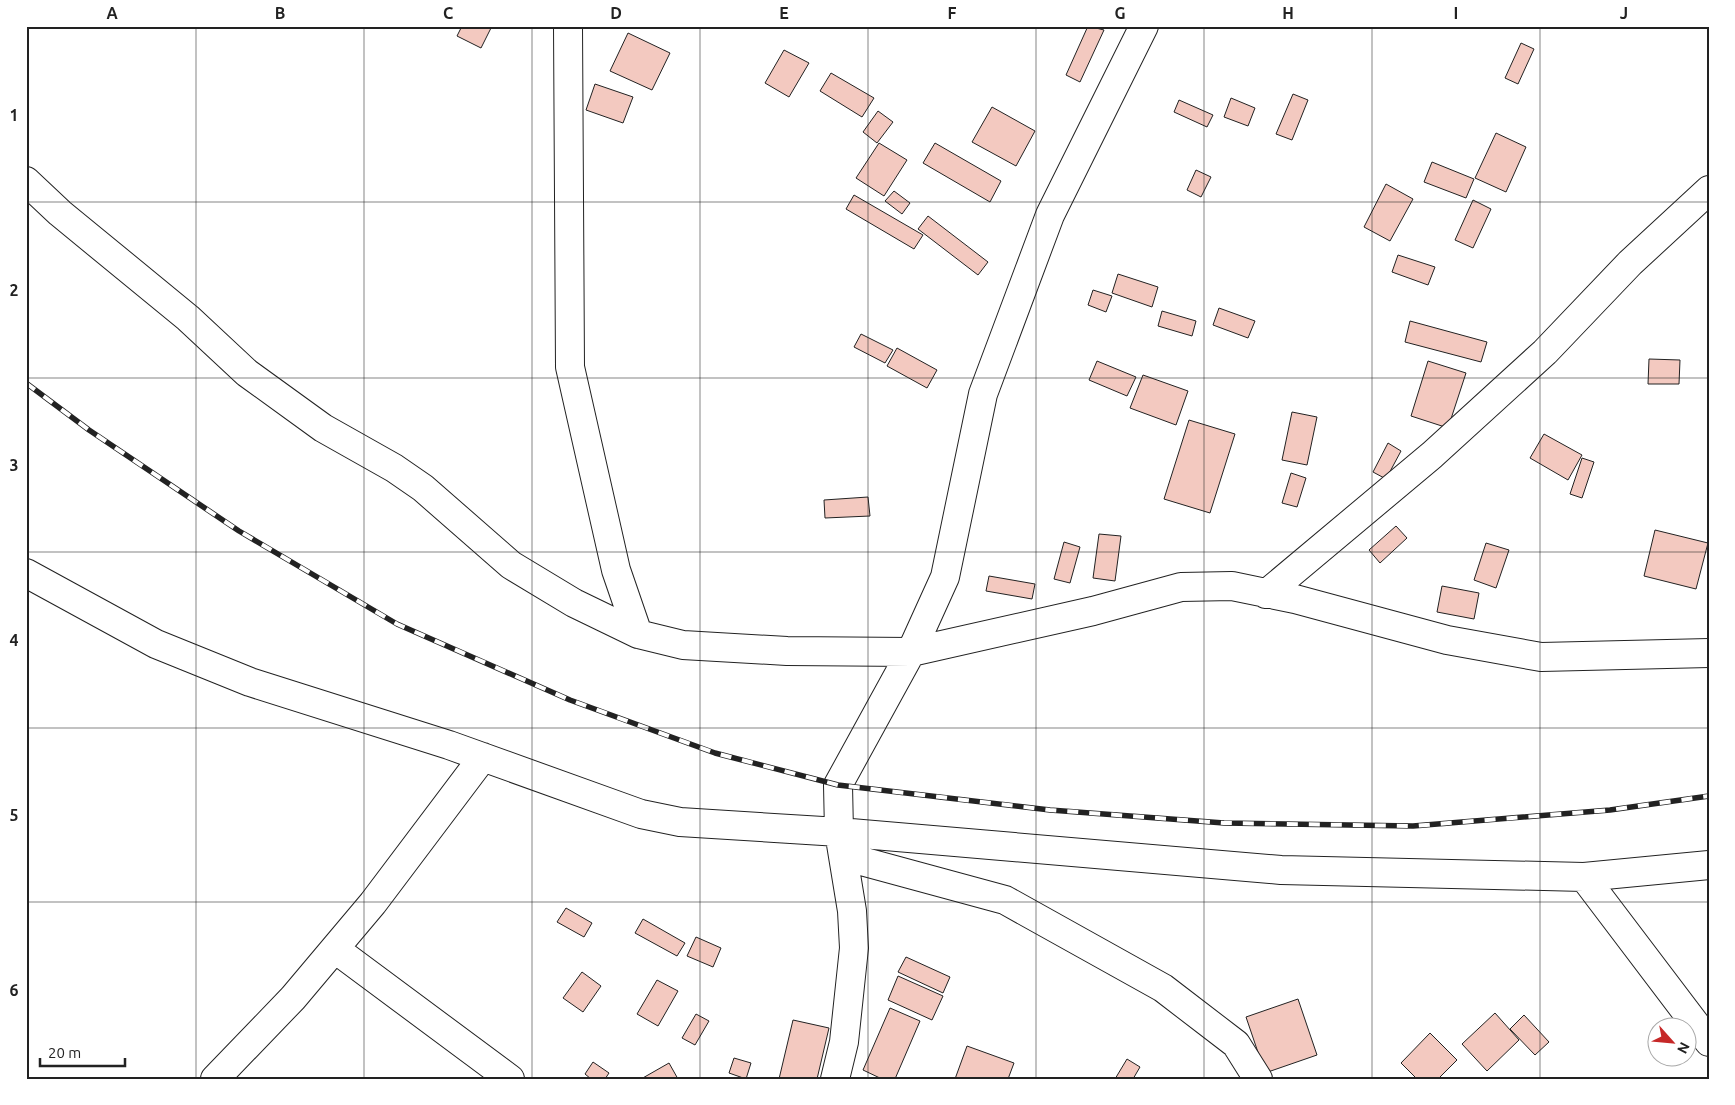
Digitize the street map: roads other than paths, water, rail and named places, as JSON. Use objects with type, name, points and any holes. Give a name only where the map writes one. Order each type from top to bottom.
[{"type":"street","points":[[568,26],[570,367],[616,570],[638,634]]},
{"type":"street","points":[[835,1079],[844,1042],[854,948],[852,911],[841,844],[838,785],[911,652],[945,576],[986,385],[1050,215],[1144,26]]},
{"type":"street","points":[[26,180],[60,213],[188,318],[247,373],[324,428],[394,468],[423,488],[511,565],[574,603],[638,634],[683,645],[786,651],[911,652],[1093,612],[1181,587],[1232,586],[1447,640],[1541,657],[1709,653]]},
{"type":"street","points":[[1266,594],[1432,455],[1545,352],[1630,263],[1709,190]]},
{"type":"street","points":[[26,573],[156,644],[242,679],[484,758],[640,814],[680,822],[841,844],[1281,870],[1584,877],[1709,864]]},
{"type":"street","points":[[215,1079],[293,998],[335,949],[373,903],[484,758]]},
{"type":"street","points":[[841,844],[1005,900],[1163,988],[1236,1044],[1258,1079]]},
{"type":"street","points":[[1584,877],[1709,1042]]},
{"type":"street","points":[[335,949],[510,1079]]},
{"type":"railway","points":[[26,383],[89,430],[239,531],[397,624],[570,700],[715,753],[838,785],[1050,810],[1224,823],[1413,826],[1610,810],[1709,796]]}]
